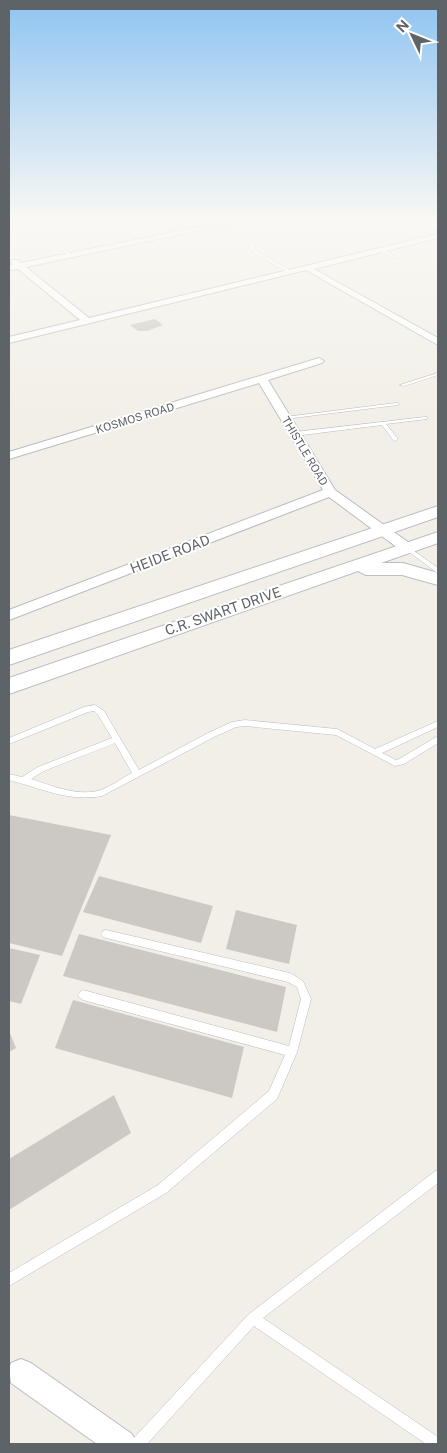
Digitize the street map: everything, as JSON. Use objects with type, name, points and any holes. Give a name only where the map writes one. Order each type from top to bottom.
[{"type":"main road","name":"C.R. SWART DRIVE","points":[[9,658],[438,511]]},
{"type":"main road","name":"C.R. SWART DRIVE","points":[[9,686],[438,537]]},
{"type":"main road","points":[[340,570],[403,569],[438,579]]},
{"type":"street","points":[[44,286],[87,321]]},
{"type":"street","points":[[9,340],[233,286]]},
{"type":"street","points":[[338,286],[438,342]]},
{"type":"street","points":[[423,334],[438,329]]},
{"type":"street","name":"KOSMOS ROAD","points":[[9,456],[320,361]]},
{"type":"street","name":"THISTLE ROAD","points":[[262,379],[330,492],[407,548]]},
{"type":"street","name":"HEIDE ROAD","points":[[9,615],[330,492]]},
{"type":"street","points":[[21,1373],[122,1444]]},
{"type":"lane","points":[[402,386],[438,374]]},
{"type":"lane","points":[[285,418],[396,404]]},
{"type":"lane","points":[[295,434],[425,418]]},
{"type":"lane","points":[[383,423],[395,439]]},
{"type":"lane","points":[[407,548],[438,571]]},
{"type":"lane","points":[[9,741],[91,708],[101,713],[137,774]]},
{"type":"lane","points":[[9,777],[69,795],[87,797],[102,793],[211,735],[235,724],[244,723],[337,732],[398,763],[438,739]]},
{"type":"lane","points":[[376,752],[438,724]]},
{"type":"lane","points":[[24,780],[41,769],[117,739]]},
{"type":"lane","points":[[9,1280],[162,1189],[273,1096],[292,1052],[306,999],[300,984],[290,978],[106,934]]},
{"type":"lane","points":[[83,995],[292,1052]]},
{"type":"lane","points":[[138,1444],[253,1318],[438,1176]]},
{"type":"lane","points":[[253,1318],[437,1444]]},
{"type":"building","points":[[155,319],[163,325],[147,331],[138,331],[130,325]]},
{"type":"building","points":[[9,815],[111,835],[62,956],[9,943]]},
{"type":"building","points":[[99,876],[213,906],[201,943],[83,912]]},
{"type":"building","points":[[236,910],[297,925],[289,964],[226,949]]},
{"type":"building","points":[[79,934],[286,987],[277,1032],[63,976]]},
{"type":"building","points":[[9,948],[40,955],[21,1004],[9,1001]]},
{"type":"building","points":[[73,1000],[244,1047],[232,1098],[55,1048]]},
{"type":"building","points":[[9,1031],[16,1048],[9,1052]]},
{"type":"building","points":[[114,1095],[131,1133],[9,1210],[9,1159]]}]
